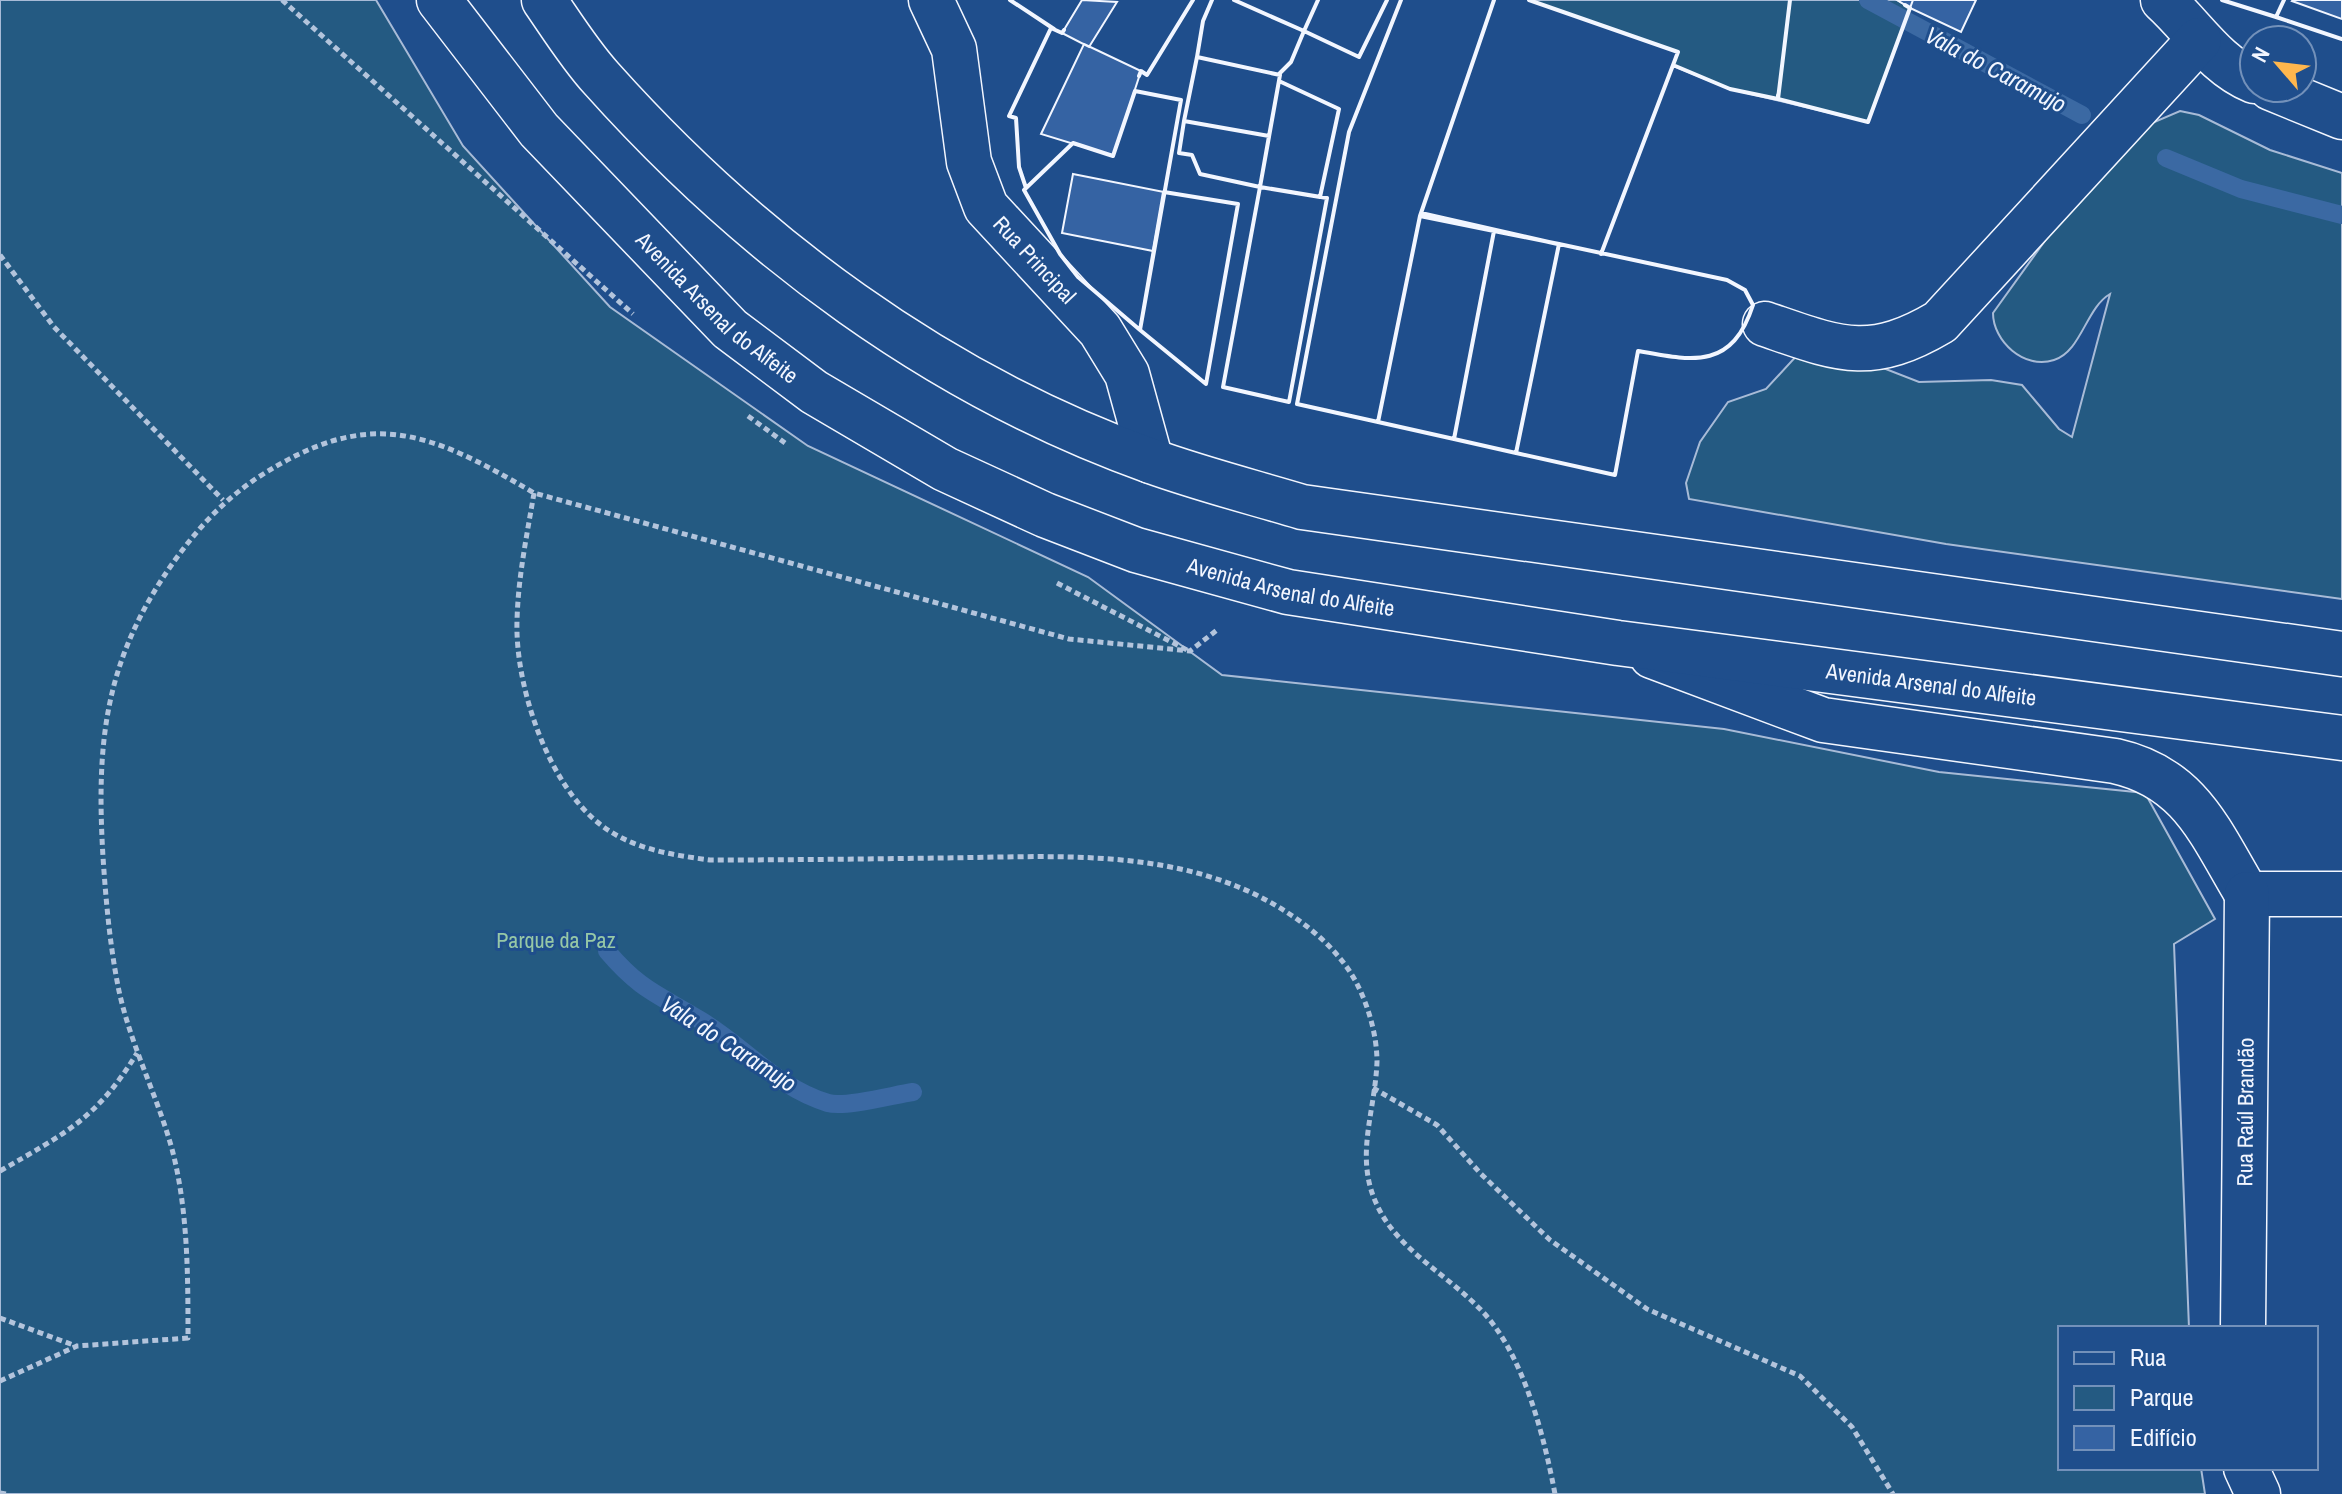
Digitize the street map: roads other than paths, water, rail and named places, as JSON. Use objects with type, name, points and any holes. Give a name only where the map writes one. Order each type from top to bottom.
[{"type":"main road","name":"Avenida Arsenal do Alfeite","points":[[439,0],[539,130],[730,329],[814,392],[945,469],[1045,515],[1136,550],[1288,592],[1618,643],[2342,738]]},
{"type":"main road","points":[[544,0],[599,77],[731,209],[865,316],[1006,398],[1151,461],[1302,507],[2342,654]]},
{"type":"main road","name":"Rua Principal","points":[[931,0],[954,49],[969,162],[986,207],[1100,330],[1127,374],[1151,461]]},
{"type":"main road","points":[[2163,0],[2199,40],[2238,73]]},
{"type":"main road","points":[[1765,324],[1834,348],[1871,348],[1907,342],[1940,322],[2199,40]]},
{"type":"main road","points":[[2310,104],[2342,117]]},
{"type":"main road","points":[[1618,643],[1823,720],[2115,761],[2156,773],[2186,795],[2247,894],[2342,894]]},
{"type":"main road","name":"Rua Raúl Brandão","points":[[2243,1326],[2247,894]]},
{"type":"main road","points":[[2247,1470],[2258,1494]]},
{"type":"waterway","name":"Vala do Caramujo","points":[[1868,0],[2082,115]]},
{"type":"waterway","name":"Vala do Caramujo","points":[[2166,158],[2241,189],[2342,215]]},
{"type":"waterway","name":"Vala do Caramujo","points":[[607,951],[640,984],[716,1030],[777,1077],[810,1096],[828,1103],[846,1104],[913,1092]]},
{"type":"park label","name":"Parque da Paz","points":[[556,940]]}]
